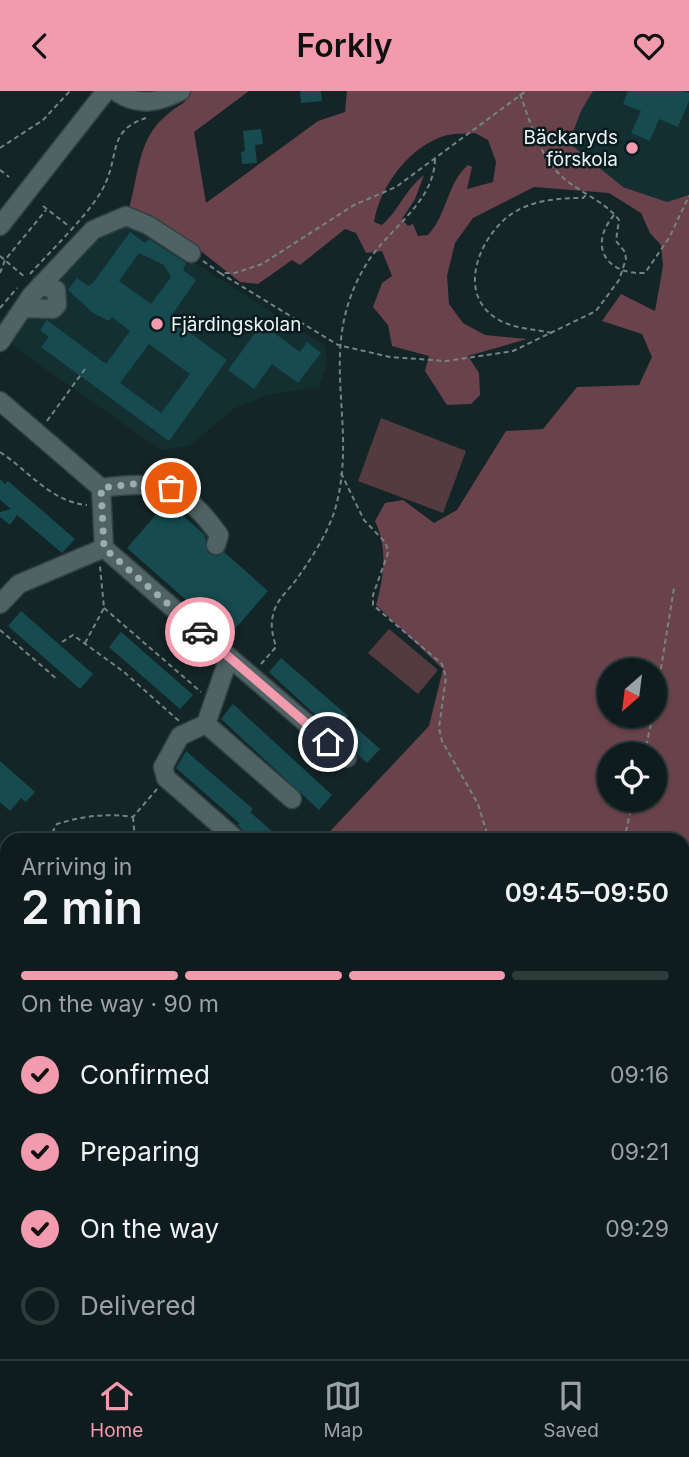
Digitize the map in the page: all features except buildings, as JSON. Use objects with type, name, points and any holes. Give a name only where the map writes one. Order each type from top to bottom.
[{"type":"street","points":[[0,226],[112,92],[136,102],[147,103],[181,91]]},
{"type":"street","points":[[0,342],[23,308],[35,284],[77,233],[93,230],[126,216],[148,225],[191,253]]},
{"type":"street","points":[[23,308],[53,309],[57,305],[56,290],[35,284]]},
{"type":"street","points":[[0,401],[101,488],[102,549],[347,758]]},
{"type":"street","points":[[101,488],[133,484],[171,488],[204,513],[219,535],[216,545]]},
{"type":"street","points":[[0,604],[19,584],[102,549]]},
{"type":"street","points":[[229,657],[215,697],[198,727],[180,736],[165,758],[163,767],[166,778],[229,833]]},
{"type":"street","points":[[198,727],[292,799]]},
{"type":"path","points":[[0,148],[43,120],[70,91]]},
{"type":"path","points":[[220,273],[235,273],[262,264],[354,205],[396,187],[526,91]]},
{"type":"path","points":[[191,253],[338,345],[390,357],[446,361],[513,351],[552,333],[596,311],[619,280],[626,254],[617,241],[620,225],[615,215],[555,170],[540,147],[520,94]]},
{"type":"path","points":[[0,256],[35,284],[77,233],[102,191],[117,138],[124,128],[146,117]]},
{"type":"path","points":[[251,676],[276,647],[271,627],[277,602],[313,556],[336,507],[340,472],[338,345],[346,305],[356,283],[385,239],[424,196],[432,182],[435,159]]},
{"type":"path","points":[[0,170],[9,177]]},
{"type":"path","points":[[552,333],[515,327],[488,311],[476,287],[478,256],[490,235],[510,215],[535,204],[583,198],[587,194]]},
{"type":"path","points":[[615,215],[602,232],[600,243],[605,257],[638,274],[648,271],[689,196]]},
{"type":"path","points":[[43,206],[77,233]]},
{"type":"path","points":[[0,273],[5,260],[46,209]]},
{"type":"path","points":[[0,308],[17,288]]},
{"type":"path","points":[[37,433],[85,369]]},
{"type":"path","points":[[0,453],[52,494],[68,502],[102,507]]},
{"type":"path","points":[[340,472],[364,520],[386,543],[388,553],[373,595],[373,605],[442,664],[446,677],[439,728],[442,741],[478,804],[487,833]]},
{"type":"path","points":[[84,643],[104,608],[102,549]]},
{"type":"path","points":[[663,658],[674,588]]},
{"type":"path","points":[[104,608],[187,682],[215,697]]},
{"type":"path","points":[[0,630],[58,680]]},
{"type":"path","points":[[62,642],[73,635],[198,727]]},
{"type":"path","points":[[134,833],[133,817],[166,778]]},
{"type":"path","points":[[626,833],[631,812]]},
{"type":"path","points":[[52,833],[57,824],[91,815],[133,817]]},
{"type":"shaded area","points":[[182,91],[249,91],[194,132],[206,203],[318,121],[345,112],[347,91],[593,91],[581,111],[569,143],[623,187],[667,202],[689,195],[689,833],[329,833],[429,726],[443,669],[376,605],[381,584],[383,552],[375,521],[385,503],[403,500],[434,523],[457,510],[506,431],[543,429],[577,387],[639,385],[652,357],[642,334],[602,321],[621,294],[655,311],[663,266],[661,245],[650,233],[641,213],[609,193],[534,187],[473,218],[455,243],[447,276],[449,304],[463,323],[485,335],[527,339],[468,356],[479,373],[480,395],[471,404],[447,405],[425,371],[429,356],[392,346],[388,325],[373,307],[382,283],[392,276],[382,251],[366,253],[356,233],[345,229],[300,265],[292,260],[258,284],[240,282],[178,233],[129,209],[144,148],[158,124],[185,102]],"holes":[[[475,133],[488,140],[496,162],[493,182],[467,189],[472,167],[468,165],[461,172],[428,235],[418,236],[413,224],[408,226],[402,219],[415,199],[424,175],[382,225],[374,222],[377,208],[390,181],[409,157],[433,140],[447,135]]]},
{"type":"shaded area","name":"Bäckaryds förskola","points":[[593,91],[689,91],[689,195],[667,202],[623,187],[569,143],[581,111]]},
{"type":"shaded area","name":"Fjärdingskolan","points":[[134,224],[325,346],[327,362],[319,387],[268,395],[235,408],[189,446],[161,450],[10,344],[62,273],[83,251],[116,228]]},
{"type":"shaded area","points":[[381,418],[466,451],[443,513],[358,481]]},
{"type":"shaded area","points":[[389,629],[438,670],[418,694],[368,653]]},
{"type":"way so far","points":[[171,488],[133,484],[101,488],[104,548],[200,632]]},
{"type":"place","name":"Bäckaryds förskola","points":[[632,148]]},
{"type":"place","name":"Fjärdingskolan","points":[[157,324]]},
{"type":"route","points":[[200,632],[328,742]]}]
